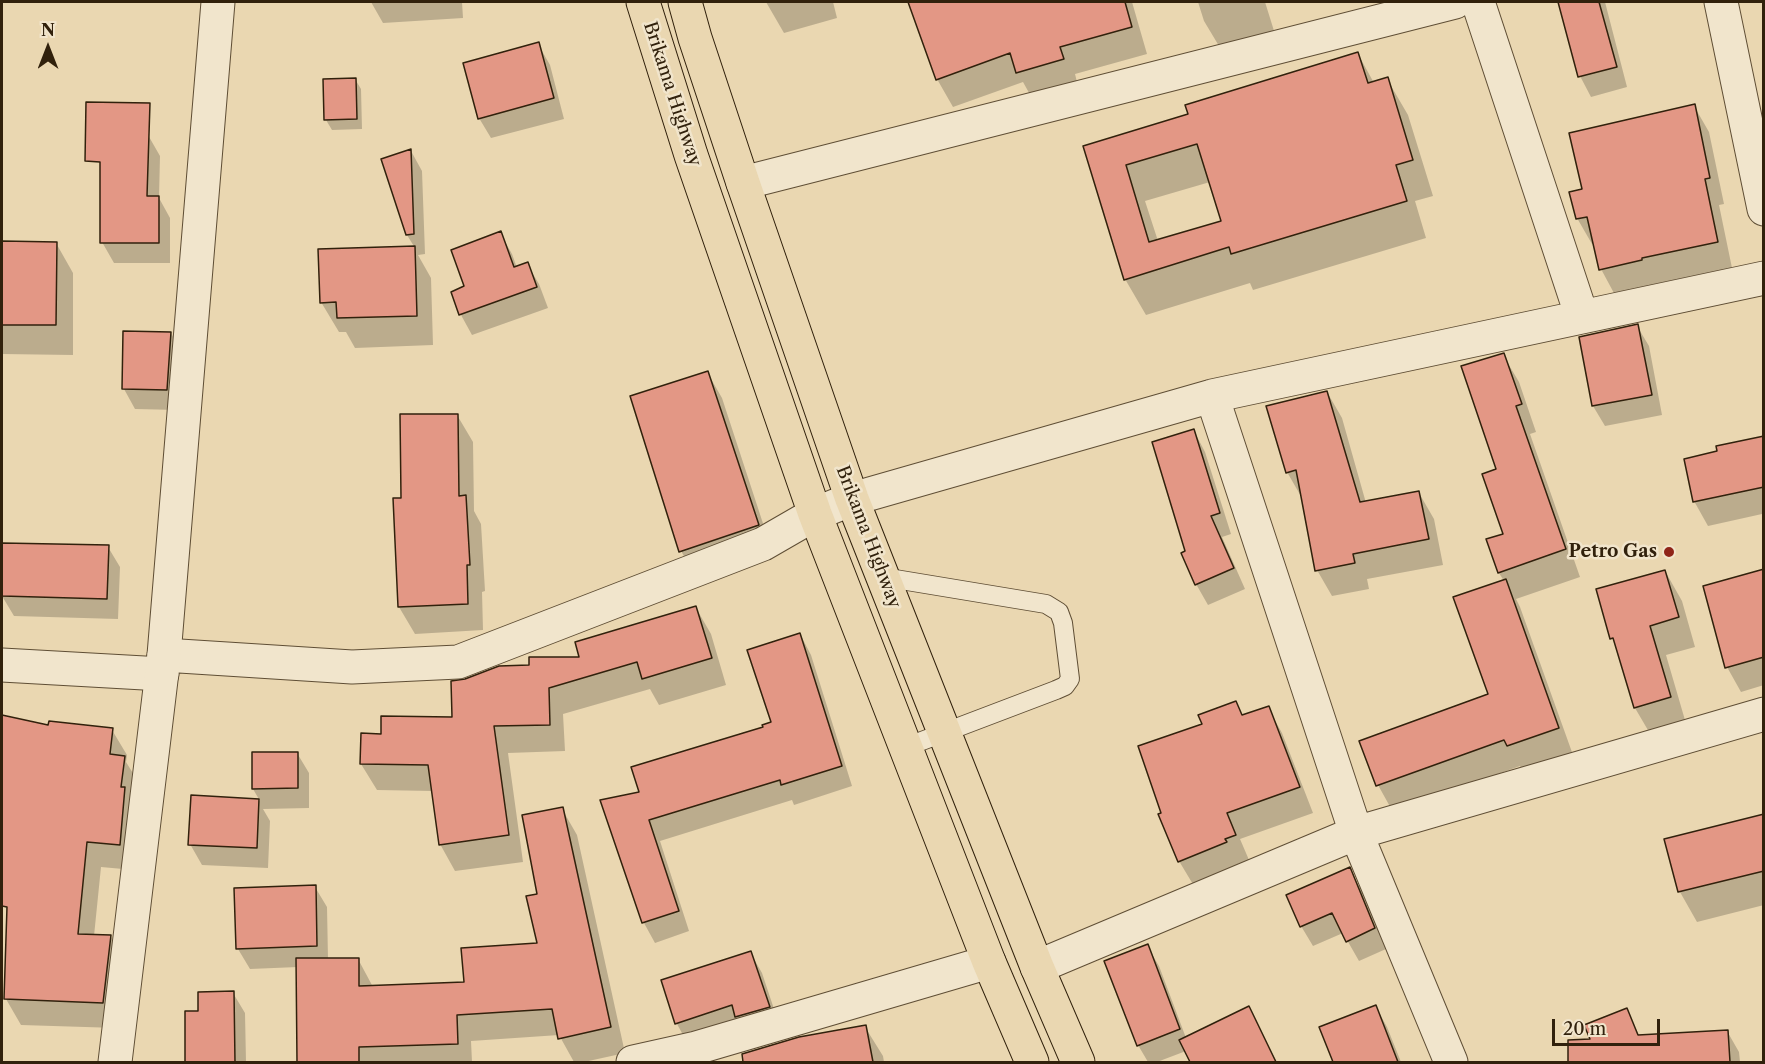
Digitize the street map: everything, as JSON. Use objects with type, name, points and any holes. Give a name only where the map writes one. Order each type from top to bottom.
[{"type":"highway","name":"Brikama Highway","points":[[643,2],[691,155],[815,514],[989,962],[1032,1062]]},
{"type":"highway","name":"Brikama Highway","points":[[685,2],[743,183],[852,499],[1037,967],[1078,1062]]},
{"type":"street","points":[[115,1062],[163,665],[218,2]]},
{"type":"street","points":[[743,183],[1455,2]]},
{"type":"street","points":[[1478,2],[1582,317]]},
{"type":"street","points":[[1721,2],[1764,209]]},
{"type":"street","points":[[2,665],[352,667],[458,662],[763,544],[815,514],[852,499],[1212,396],[1764,278]]},
{"type":"street","points":[[1212,396],[1356,833],[1452,1062]]},
{"type":"street","points":[[1037,967],[1356,833],[1764,714]]},
{"type":"street","points":[[633,1062],[696,1048],[989,962]]},
{"type":"lane","points":[[883,577],[1047,604],[1059,612],[1063,622],[1070,679],[1065,686],[906,747]]},
{"type":"building","points":[[908,2],[1125,2],[1132,27],[1060,47],[1064,59],[1016,73],[1010,53],[936,80]]},
{"type":"building","points":[[1558,2],[1599,2],[1617,67],[1578,77]]},
{"type":"building","points":[[539,42],[554,98],[478,119],[463,63]]},
{"type":"building","points":[[1358,52],[1368,83],[1388,77],[1413,160],[1396,165],[1407,201],[1231,254],[1229,247],[1124,280],[1083,146],[1188,114],[1185,105]],"holes":[[[1197,144],[1221,221],[1149,242],[1126,165]]]},
{"type":"building","points":[[356,78],[357,119],[324,120],[323,79]]},
{"type":"building","points":[[86,102],[150,103],[147,196],[159,196],[159,243],[100,243],[100,162],[85,161]]},
{"type":"building","points":[[1695,104],[1710,178],[1705,179],[1718,242],[1642,258],[1642,260],[1599,270],[1587,217],[1576,219],[1569,192],[1582,189],[1569,133]]},
{"type":"building","points":[[411,149],[414,234],[406,235],[381,159]]},
{"type":"building","points":[[501,231],[514,267],[528,262],[537,287],[459,315],[451,292],[464,286],[451,250]]},
{"type":"building","points":[[2,241],[57,242],[56,325],[2,325]]},
{"type":"building","points":[[415,246],[417,316],[337,318],[336,302],[320,303],[318,249]]},
{"type":"building","points":[[1638,324],[1652,395],[1592,406],[1579,337]]},
{"type":"building","points":[[123,331],[171,332],[167,390],[122,389]]},
{"type":"building","points":[[1504,353],[1522,404],[1516,406],[1566,549],[1498,573],[1486,539],[1503,534],[1482,474],[1496,469],[1461,366]]},
{"type":"building","points":[[708,371],[759,525],[679,552],[630,396]]},
{"type":"building","points":[[1327,391],[1360,502],[1419,491],[1429,539],[1353,554],[1355,563],[1315,571],[1296,470],[1286,473],[1266,406]]},
{"type":"building","points":[[400,414],[458,414],[459,496],[466,495],[470,565],[467,565],[468,604],[398,607],[393,498],[401,498]]},
{"type":"building","points":[[1194,429],[1220,513],[1211,516],[1234,568],[1195,585],[1181,553],[1185,551],[1152,442]]},
{"type":"building","points":[[1764,436],[1764,487],[1693,502],[1684,459],[1717,451],[1716,446]]},
{"type":"building","points":[[2,543],[109,545],[107,599],[2,596]]},
{"type":"building","points":[[1764,569],[1764,657],[1725,668],[1703,586]]},
{"type":"building","points":[[1665,570],[1679,617],[1650,626],[1671,697],[1634,708],[1613,638],[1610,639],[1596,589]]},
{"type":"building","points":[[1506,579],[1559,728],[1507,746],[1504,740],[1376,786],[1359,741],[1488,694],[1453,597]]},
{"type":"building","points":[[696,606],[712,658],[642,679],[637,662],[549,688],[550,725],[494,726],[509,835],[439,845],[428,765],[360,764],[361,733],[381,734],[381,716],[452,717],[451,681],[465,679],[499,666],[529,665],[529,657],[579,657],[575,642]]},
{"type":"building","points":[[800,633],[842,766],[781,785],[780,780],[649,820],[679,911],[642,923],[600,800],[639,792],[631,767],[763,727],[762,725],[771,722],[747,650]]},
{"type":"building","points":[[1236,701],[1242,715],[1269,706],[1300,787],[1227,813],[1236,835],[1225,839],[1227,842],[1178,862],[1158,814],[1161,813],[1138,746],[1202,724],[1198,715]]},
{"type":"building","points":[[2,715],[48,725],[49,721],[113,728],[110,754],[125,756],[121,787],[125,787],[120,845],[87,842],[78,934],[111,935],[103,1003],[4,999],[7,907],[2,906]]},
{"type":"building","points":[[252,752],[298,752],[298,788],[252,789]]},
{"type":"building","points":[[191,795],[259,799],[257,848],[188,845]]},
{"type":"building","points":[[563,807],[611,1027],[558,1039],[552,1009],[457,1015],[458,1044],[359,1047],[359,1062],[297,1062],[296,958],[359,958],[359,986],[464,982],[461,948],[537,943],[526,896],[537,894],[522,815]]},
{"type":"building","points":[[1764,814],[1764,871],[1678,892],[1664,839]]},
{"type":"building","points":[[1350,867],[1375,928],[1346,942],[1332,913],[1300,927],[1286,895]]},
{"type":"building","points":[[316,885],[317,946],[236,949],[234,888]]},
{"type":"building","points":[[1148,944],[1180,1029],[1137,1046],[1104,961]]},
{"type":"building","points":[[751,951],[770,1007],[735,1017],[732,1005],[675,1024],[661,980]]},
{"type":"building","points":[[234,991],[235,1062],[185,1062],[185,1011],[198,1011],[198,992]]},
{"type":"building","points":[[1376,1005],[1398,1062],[1333,1062],[1319,1027]]},
{"type":"building","points":[[1249,1006],[1276,1062],[1190,1062],[1179,1040]]},
{"type":"building","points":[[1627,1008],[1638,1035],[1728,1030],[1730,1062],[1568,1062],[1568,1040],[1590,1039],[1584,1025]]},
{"type":"building","points":[[866,1025],[873,1062],[743,1062],[742,1054],[799,1037]]},
{"type":"place","name":"Petro Gas","points":[[1669,552]]}]
